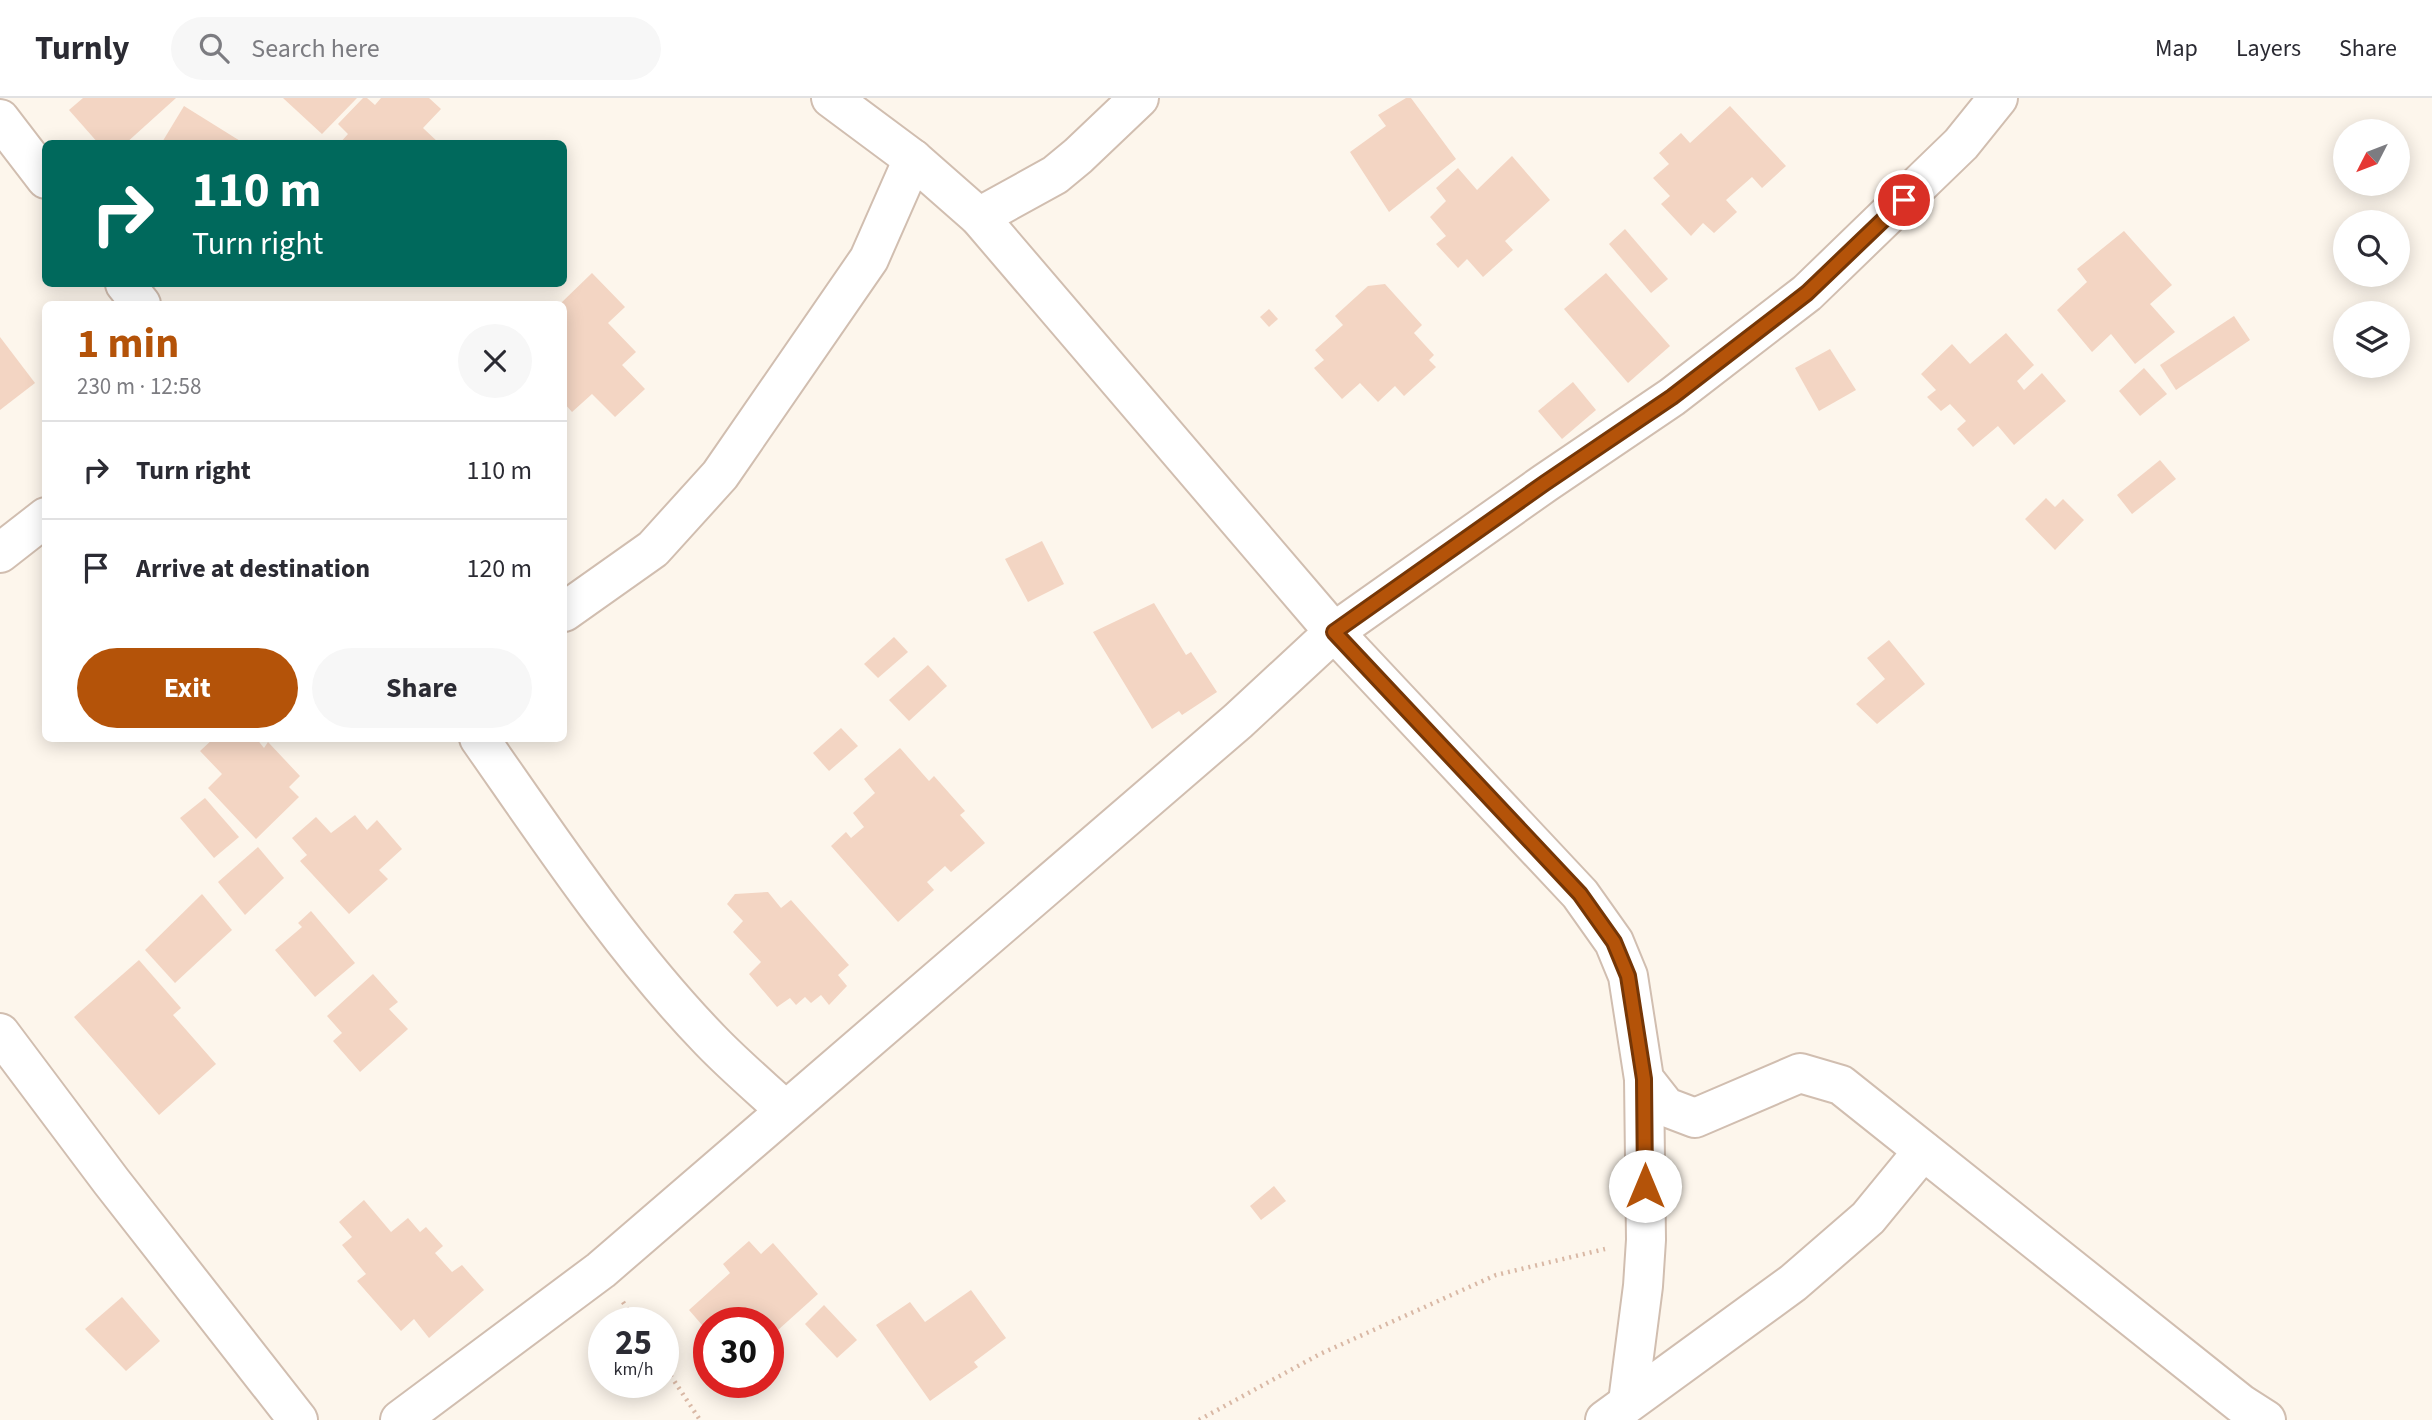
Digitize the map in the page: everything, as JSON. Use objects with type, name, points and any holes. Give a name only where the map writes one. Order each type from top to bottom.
[{"type":"street","points":[[831,98],[913,159],[979,217],[1334,632],[1580,894],[1614,942],[1628,976],[1644,1079],[1646,1240],[1643,1286],[1617,1411]]},
{"type":"street","points":[[979,217],[1055,174],[1139,98]]},
{"type":"street","points":[[400,1420],[601,1270],[1238,721],[1334,632],[1672,397],[1807,293],[1961,144],[1998,98]]},
{"type":"street","points":[[0,119],[42,174]]},
{"type":"street","points":[[567,610],[653,549],[720,475],[869,259],[913,159]]},
{"type":"street","points":[[127,287],[139,301]]},
{"type":"street","points":[[0,553],[42,520]]},
{"type":"street","points":[[482,742],[564,859],[644,964],[710,1040],[785,1110]]},
{"type":"street","points":[[0,1033],[111,1181],[298,1420]]},
{"type":"street","points":[[1644,1079],[1667,1107],[1695,1118],[1800,1073],[1841,1085],[2245,1415]]},
{"type":"street","points":[[1617,1411],[1793,1283],[1868,1218],[1923,1151]]},
{"type":"path","points":[[1199,1420],[1320,1354],[1496,1275],[1646,1240]]},
{"type":"path","points":[[679,1388],[700,1420]]},
{"type":"building","points":[[83,98],[176,98],[129,140],[95,140],[69,110]]},
{"type":"building","points":[[283,98],[357,98],[322,134]]},
{"type":"building","points":[[363,98],[375,105],[381,98],[429,98],[441,109],[423,128],[436,140],[343,140],[348,134],[338,124]]},
{"type":"building","points":[[1406,98],[1411,98],[1456,159],[1389,212],[1350,152],[1386,126],[1378,115]]},
{"type":"building","points":[[184,106],[239,140],[163,140]]},
{"type":"building","points":[[1730,106],[1786,166],[1762,188],[1752,177],[1726,200],[1737,212],[1714,233],[1703,223],[1691,236],[1661,204],[1670,196],[1653,178],[1669,164],[1659,153],[1681,133],[1690,143]]},
{"type":"building","points":[[1512,156],[1550,200],[1505,241],[1513,250],[1483,277],[1467,259],[1458,268],[1436,244],[1446,236],[1430,217],[1446,201],[1436,188],[1458,168],[1477,190]]},
{"type":"building","points":[[1625,229],[1668,279],[1651,293],[1609,244]]},
{"type":"building","points":[[2124,231],[2172,285],[2150,304],[2175,332],[2135,364],[2111,334],[2092,352],[2057,310],[2087,282],[2077,269]]},
{"type":"building","points":[[592,273],[625,307],[608,323],[636,352],[622,365],[645,389],[615,417],[592,394],[572,412],[567,406],[567,301],[563,301]]},
{"type":"building","points":[[1606,273],[1670,346],[1628,383],[1564,309]]},
{"type":"building","points":[[1385,284],[1422,325],[1414,333],[1434,355],[1429,360],[1436,367],[1404,396],[1395,386],[1378,402],[1360,383],[1342,399],[1314,368],[1324,360],[1315,350],[1343,325],[1335,316],[1368,286]]},
{"type":"building","points":[[1269,309],[1278,319],[1269,327],[1260,317]]},
{"type":"building","points":[[2234,316],[2250,340],[2176,390],[2160,365]]},
{"type":"building","points":[[2006,333],[2034,365],[2017,381],[2024,390],[2042,373],[2066,401],[2014,445],[1998,426],[1973,447],[1957,429],[1966,421],[1950,404],[1941,411],[1927,397],[1936,390],[1921,374],[1952,344],[1970,364]]},
{"type":"building","points":[[0,337],[35,383],[0,410]]},
{"type":"building","points":[[1830,349],[1856,390],[1819,411],[1795,368]]},
{"type":"building","points":[[2144,368],[2167,394],[2140,416],[2119,391]]},
{"type":"building","points":[[1573,382],[1596,410],[1562,439],[1538,411]]},
{"type":"building","points":[[2160,460],[2176,479],[2132,514],[2117,495]]},
{"type":"building","points":[[2046,498],[2055,507],[2063,499],[2084,520],[2055,550],[2025,519]]},
{"type":"building","points":[[1042,541],[1064,584],[1028,602],[1005,559]]},
{"type":"building","points":[[1154,603],[1186,655],[1191,652],[1217,692],[1182,715],[1179,711],[1152,729],[1093,632]]},
{"type":"building","points":[[894,637],[908,652],[878,678],[864,664]]},
{"type":"building","points":[[1889,640],[1925,684],[1877,724],[1856,704],[1885,679],[1867,658]]},
{"type":"building","points":[[928,665],[947,686],[909,721],[889,700]]},
{"type":"building","points":[[841,728],[858,746],[829,771],[813,753]]},
{"type":"building","points":[[210,742],[259,742],[264,748],[268,742],[300,776],[289,787],[299,797],[256,839],[208,788],[222,774],[200,751]]},
{"type":"building","points":[[900,748],[929,781],[934,776],[965,811],[960,815],[985,843],[951,872],[945,866],[927,882],[934,890],[898,922],[831,846],[846,832],[851,838],[864,827],[853,813],[875,793],[864,779]]},
{"type":"building","points":[[205,798],[239,837],[214,858],[180,818]]},
{"type":"building","points":[[355,815],[367,830],[377,820],[402,849],[379,870],[388,879],[349,914],[300,861],[307,855],[292,838],[316,817],[331,833]]},
{"type":"building","points":[[258,847],[284,878],[245,915],[218,882]]},
{"type":"building","points":[[768,892],[781,908],[791,900],[849,965],[838,975],[847,986],[829,1005],[821,995],[811,1003],[805,997],[796,1005],[790,998],[777,1007],[749,974],[761,962],[733,932],[743,921],[727,904],[735,894]]},
{"type":"building","points":[[202,894],[232,930],[175,983],[145,950]]},
{"type":"building","points":[[311,911],[355,963],[315,997],[275,950],[302,927],[298,923]]},
{"type":"building","points":[[139,960],[181,1008],[173,1015],[216,1064],[159,1115],[74,1017]]},
{"type":"building","points":[[373,974],[398,1002],[389,1009],[408,1029],[360,1072],[333,1041],[342,1033],[327,1016]]},
{"type":"building","points":[[1274,1186],[1286,1201],[1261,1220],[1250,1206]]},
{"type":"building","points":[[364,1200],[391,1232],[408,1218],[420,1232],[426,1227],[443,1246],[435,1253],[452,1272],[462,1265],[484,1290],[429,1338],[414,1319],[401,1331],[357,1281],[366,1274],[342,1245],[352,1237],[339,1222]]},
{"type":"building","points":[[749,1241],[761,1254],[773,1243],[818,1294],[784,1325],[784,1307],[693,1307],[693,1315],[689,1310],[730,1273],[723,1264]]},
{"type":"building","points":[[971,1290],[1006,1338],[974,1362],[978,1367],[930,1401],[876,1325],[910,1302],[925,1322]]},
{"type":"building","points":[[122,1297],[160,1341],[126,1371],[85,1329]]},
{"type":"building","points":[[824,1305],[857,1340],[837,1358],[805,1324]]},
{"type":"route","points":[[1645,1186],[1644,1079],[1628,976],[1614,942],[1580,894],[1334,632],[1672,397],[1807,293],[1904,200]]}]
